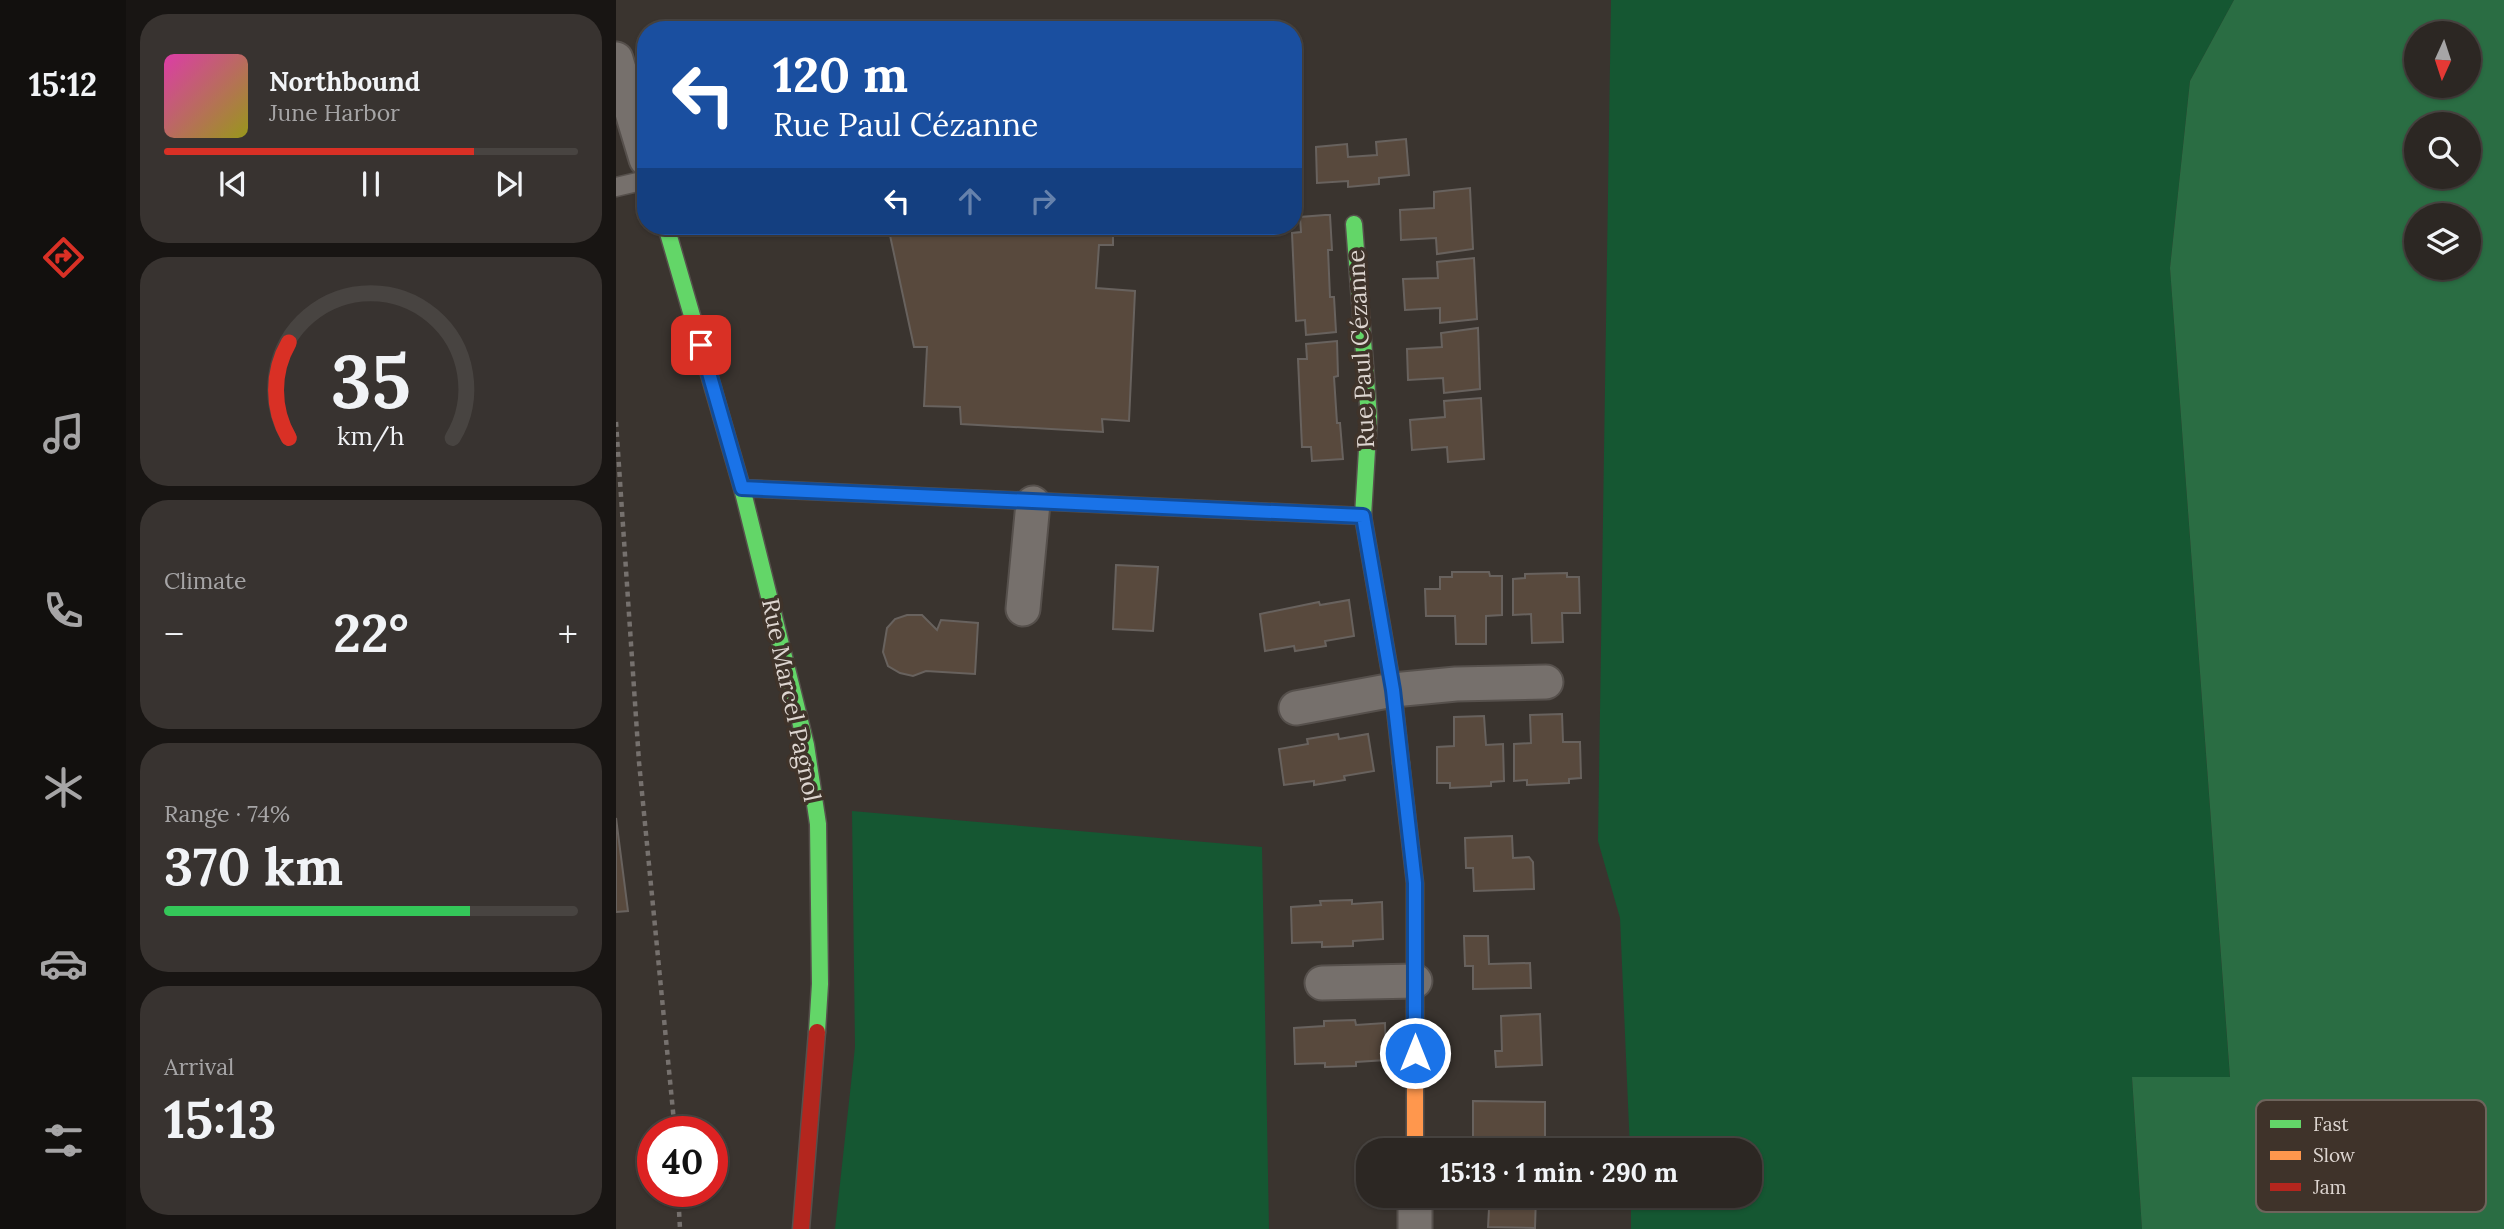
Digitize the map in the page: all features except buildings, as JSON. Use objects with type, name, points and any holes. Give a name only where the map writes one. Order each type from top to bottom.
[{"type":"street","points":[[616,59],[637,129]]},
{"type":"street","name":"Rue Paul Cézanne","points":[[1354,224],[1368,417],[1363,516],[1393,690],[1415,883],[1415,1138]]},
{"type":"street","name":"Rue Marcel Pagnol","points":[[669,235],[742,488],[806,745],[818,824],[820,984],[801,1229]]},
{"type":"street","points":[[742,488],[1363,516]]},
{"type":"street","points":[[1023,609],[1032,503]]},
{"type":"street","points":[[1296,708],[1393,690],[1456,684],[1546,682]]},
{"type":"street","points":[[1322,983],[1415,981]]},
{"type":"street","points":[[1415,1208],[1415,1229]]},
{"type":"lane","points":[[616,187],[637,182]]},
{"type":"path","points":[[616,422],[639,762],[673,1116]]},
{"type":"path","points":[[679,1207],[680,1229]]},
{"type":"green space","points":[[1611,0],[2234,0],[2190,81],[2170,268],[2230,1078],[2132,1078],[2142,1229],[1631,1229],[1631,1208],[1762,1208],[1762,1138],[1629,1138],[1620,918],[1598,841]]},
{"type":"green space","points":[[2234,0],[2504,0],[2504,1229],[2142,1229],[2132,1077],[2230,1077],[2170,268],[2190,81]]},
{"type":"green space","points":[[852,811],[1262,847],[1269,1229],[835,1229],[855,1047]]},
{"type":"traffic: fast","points":[[742,488],[1363,516],[1369,417],[1354,224]]},
{"type":"traffic: fast","points":[[669,235],[742,488],[806,745],[818,824],[820,984],[817,1032]]},
{"type":"traffic: slow","points":[[1401,763],[1415,883],[1415,1138]]},
{"type":"traffic: jam","points":[[1363,516],[1393,690],[1401,763]]},
{"type":"traffic: jam","points":[[801,1229],[817,1032]]},
{"type":"route","points":[[701,345],[742,488],[1363,516],[1393,690],[1415,883],[1415,1053]]}]
